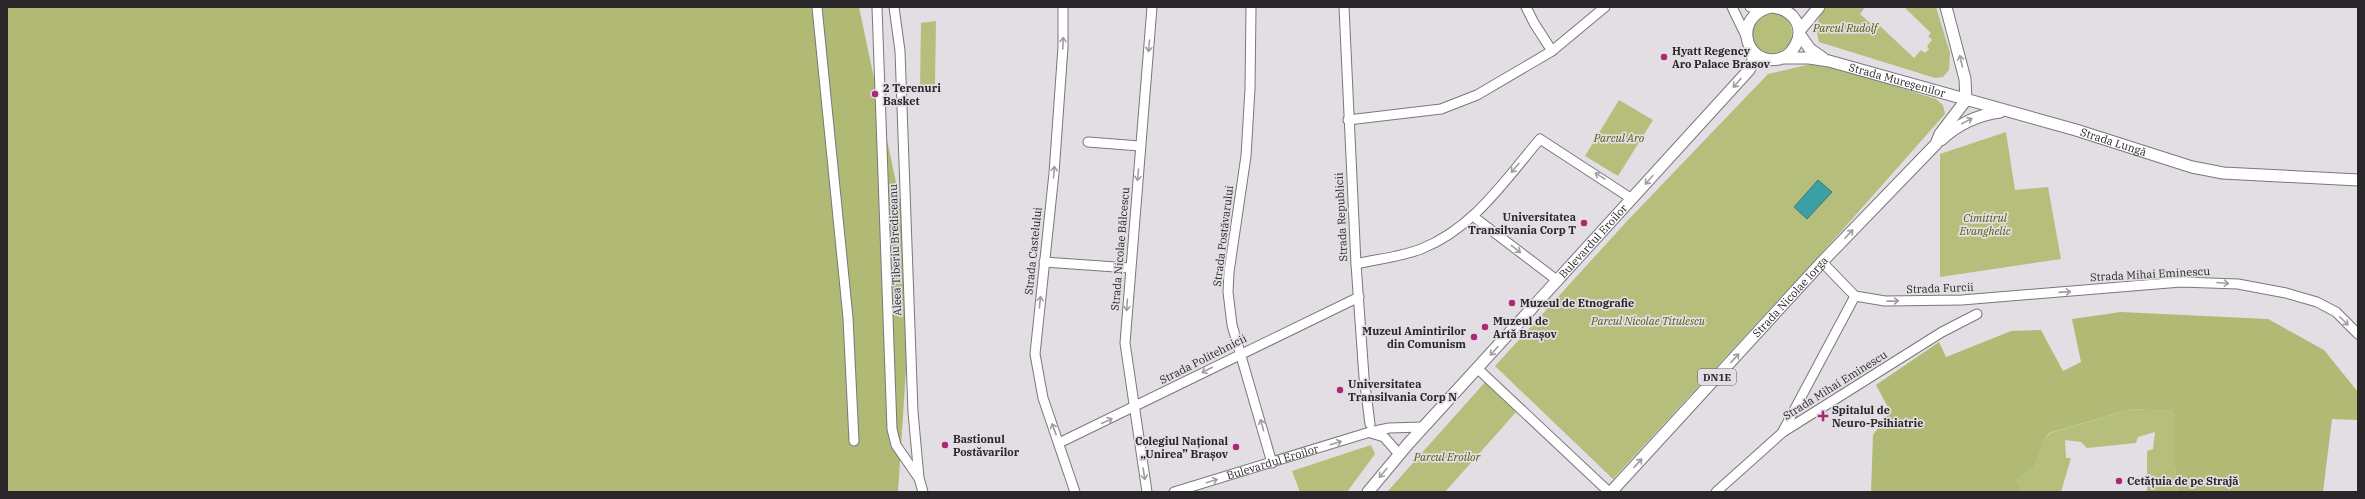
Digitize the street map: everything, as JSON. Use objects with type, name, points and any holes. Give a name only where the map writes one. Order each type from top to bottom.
[{"type":"main road","points":[[1800,33],[1796,20],[1790,9],[1769,8],[1751,18],[1746,32],[1750,45],[1766,59],[1782,58],[1794,49],[1800,33],[1819,7]]},
{"type":"main road","points":[[1946,7],[1965,79],[1966,100]]},
{"type":"main road","name":"Strada Mureșenilor","points":[[1800,33],[1815,54],[1829,61]]},
{"type":"main road","name":"Bulevardul Eroilor","points":[[1368,492],[1399,454],[1749,70],[1753,61],[1750,45]]},
{"type":"main road","name":"Strada Mureșenilor","points":[[1782,58],[1808,58],[1829,61],[1966,100]]},
{"type":"main road","name":"Strada Lungă","points":[[1966,100],[2076,130],[2205,170],[2358,180]]},
{"type":"main road","name":"Strada Nicolae Iorga","points":[[1610,492],[1822,262],[1936,144],[1940,134],[1966,100]]},
{"type":"main road","points":[[1936,144],[1956,128],[1978,116],[2006,111]]},
{"type":"street","points":[[817,7],[848,318],[854,440]]},
{"type":"street","points":[[877,7],[892,429],[896,445],[919,478]]},
{"type":"street","name":"Aleea Tiberiu Brediceanu","points":[[894,7],[900,51],[913,412],[919,478],[922,492]]},
{"type":"street","name":"Strada Castelului","points":[[1063,7],[1063,47],[1054,173],[1035,354],[1043,398],[1075,492]]},
{"type":"street","name":"Strada Nicolae Bălcescu","points":[[1147,492],[1125,343],[1152,7]]},
{"type":"street","name":"Strada Postăvarului","points":[[1251,7],[1250,89],[1246,156],[1229,272],[1229,307],[1272,463]]},
{"type":"street","name":"Strada Republicii","points":[[1344,7],[1348,120],[1356,264],[1364,377],[1370,428]]},
{"type":"street","points":[[1526,7],[1534,23],[1552,51]]},
{"type":"street","points":[[1348,120],[1440,109],[1459,103],[1497,85],[1552,51],[1605,7]]},
{"type":"street","points":[[1732,7],[1750,45]]},
{"type":"street","points":[[1750,7],[1769,8]]},
{"type":"street","points":[[1356,264],[1420,250],[1442,240],[1474,217],[1540,139],[1632,199]]},
{"type":"street","points":[[1088,142],[1140,146]]},
{"type":"street","points":[[1474,217],[1558,281]]},
{"type":"street","points":[[1044,262],[1130,268]]},
{"type":"street","points":[[1783,432],[1855,296],[1822,262]]},
{"type":"street","name":"Strada Mihai Eminescu","points":[[2026,295],[2181,282],[2238,284],[2286,293],[2317,302],[2336,312],[2358,334]]},
{"type":"street","name":"Strada Furcii","points":[[1855,296],[1885,301],[1962,300],[2026,295]]},
{"type":"street","name":"Strada Politehnicii","points":[[1059,443],[1134,408],[1241,352],[1359,297]]},
{"type":"street","name":"Strada Mihai Eminescu","points":[[1716,492],[1783,432],[1942,332],[1977,314]]},
{"type":"street","points":[[1478,369],[1610,492]]},
{"type":"street","name":"Bulevardul Eroilor","points":[[1174,492],[1272,463],[1370,428],[1424,427]]},
{"type":"street","points":[[1370,428],[1384,437],[1399,454]]},
{"type":"green space","points":[[7,7],[859,7],[913,263],[898,492],[7,492]]},
{"type":"green space","name":"Parcul Rudolf","points":[[1827,7],[1862,7],[1864,9],[1860,14],[1877,29],[1880,26],[1914,58],[1921,50],[1925,53],[1929,49],[1927,46],[1932,40],[1928,36],[1931,33],[1904,7],[1936,7],[1950,53],[1949,70],[1943,77],[1935,78],[1819,42],[1817,23]]},
{"type":"green space","points":[[1776,13],[1783,16],[1789,22],[1792,33],[1791,41],[1783,50],[1776,53],[1768,53],[1761,50],[1753,41],[1752,29],[1755,22],[1764,14]]},
{"type":"green space","points":[[936,21],[935,84],[920,87],[921,23]]},
{"type":"green space","name":"Parcul Nicolae Titulescu","points":[[1811,64],[1825,64],[1936,99],[1943,105],[1945,114],[1838,235],[1613,479],[1495,366],[1628,220],[1768,74]]},
{"type":"green space","name":"Parcul Aro","points":[[1619,100],[1653,120],[1618,176],[1585,156]]},
{"type":"green space","name":"Cimitirul Evanghelic","points":[[2006,132],[2015,190],[2048,187],[2061,259],[1940,277],[1940,154]]},
{"type":"green space","points":[[2121,312],[2268,319],[2324,350],[2358,392],[2358,420],[2332,419],[2323,492],[2178,492],[2175,468],[2175,416],[2171,411],[2131,409],[2049,433],[2044,440],[2035,467],[2017,480],[2023,492],[1871,492],[1873,435],[1890,411],[1876,385],[1939,342],[1946,357],[2011,331],[2041,330],[2063,371],[2081,362],[2072,319]]},
{"type":"green space","name":"Parcul Eroilor","points":[[1487,380],[1517,411],[1445,492],[1387,492]]},
{"type":"green space","points":[[2131,409],[2171,411],[2175,416],[2175,468],[2178,492],[2147,492],[2147,451],[2153,449],[2155,432],[2138,437],[2136,443],[2087,448],[2081,442],[2065,440],[2066,458],[2071,458],[2061,492],[2023,492],[2017,480],[2035,467],[2044,440],[2050,433]]},
{"type":"green space","points":[[1371,445],[1375,454],[1347,492],[1300,492],[1292,471]]},
{"type":"water","points":[[1818,180],[1832,192],[1807,219],[1794,207]]},
{"type":"place","name":"Hyatt Regency Aro Palace Brasov","points":[[1664,57]]},
{"type":"place","name":"2 Terenuri Basket","points":[[875,94]]},
{"type":"place","name":"Universitatea Transilvania Corp T","points":[[1584,223]]},
{"type":"place","name":"Muzeul de Etnografie","points":[[1512,303]]},
{"type":"place","name":"Muzeul de Artă Brașov","points":[[1485,327]]},
{"type":"place","name":"Muzeul Amintirilor din Comunism","points":[[1474,337]]},
{"type":"place","name":"Universitatea Transilvania Corp N","points":[[1340,390]]},
{"type":"place","name":"Spitalul de Neuro-Psihiatrie","points":[[1823,416]]},
{"type":"place","name":"Bastionul Postăvarilor","points":[[945,445]]},
{"type":"place","name":"Colegiul Național „Unirea” Brașov","points":[[1236,447]]},
{"type":"place","name":"Cetățuia de pe Strajă","points":[[2119,481]]}]
